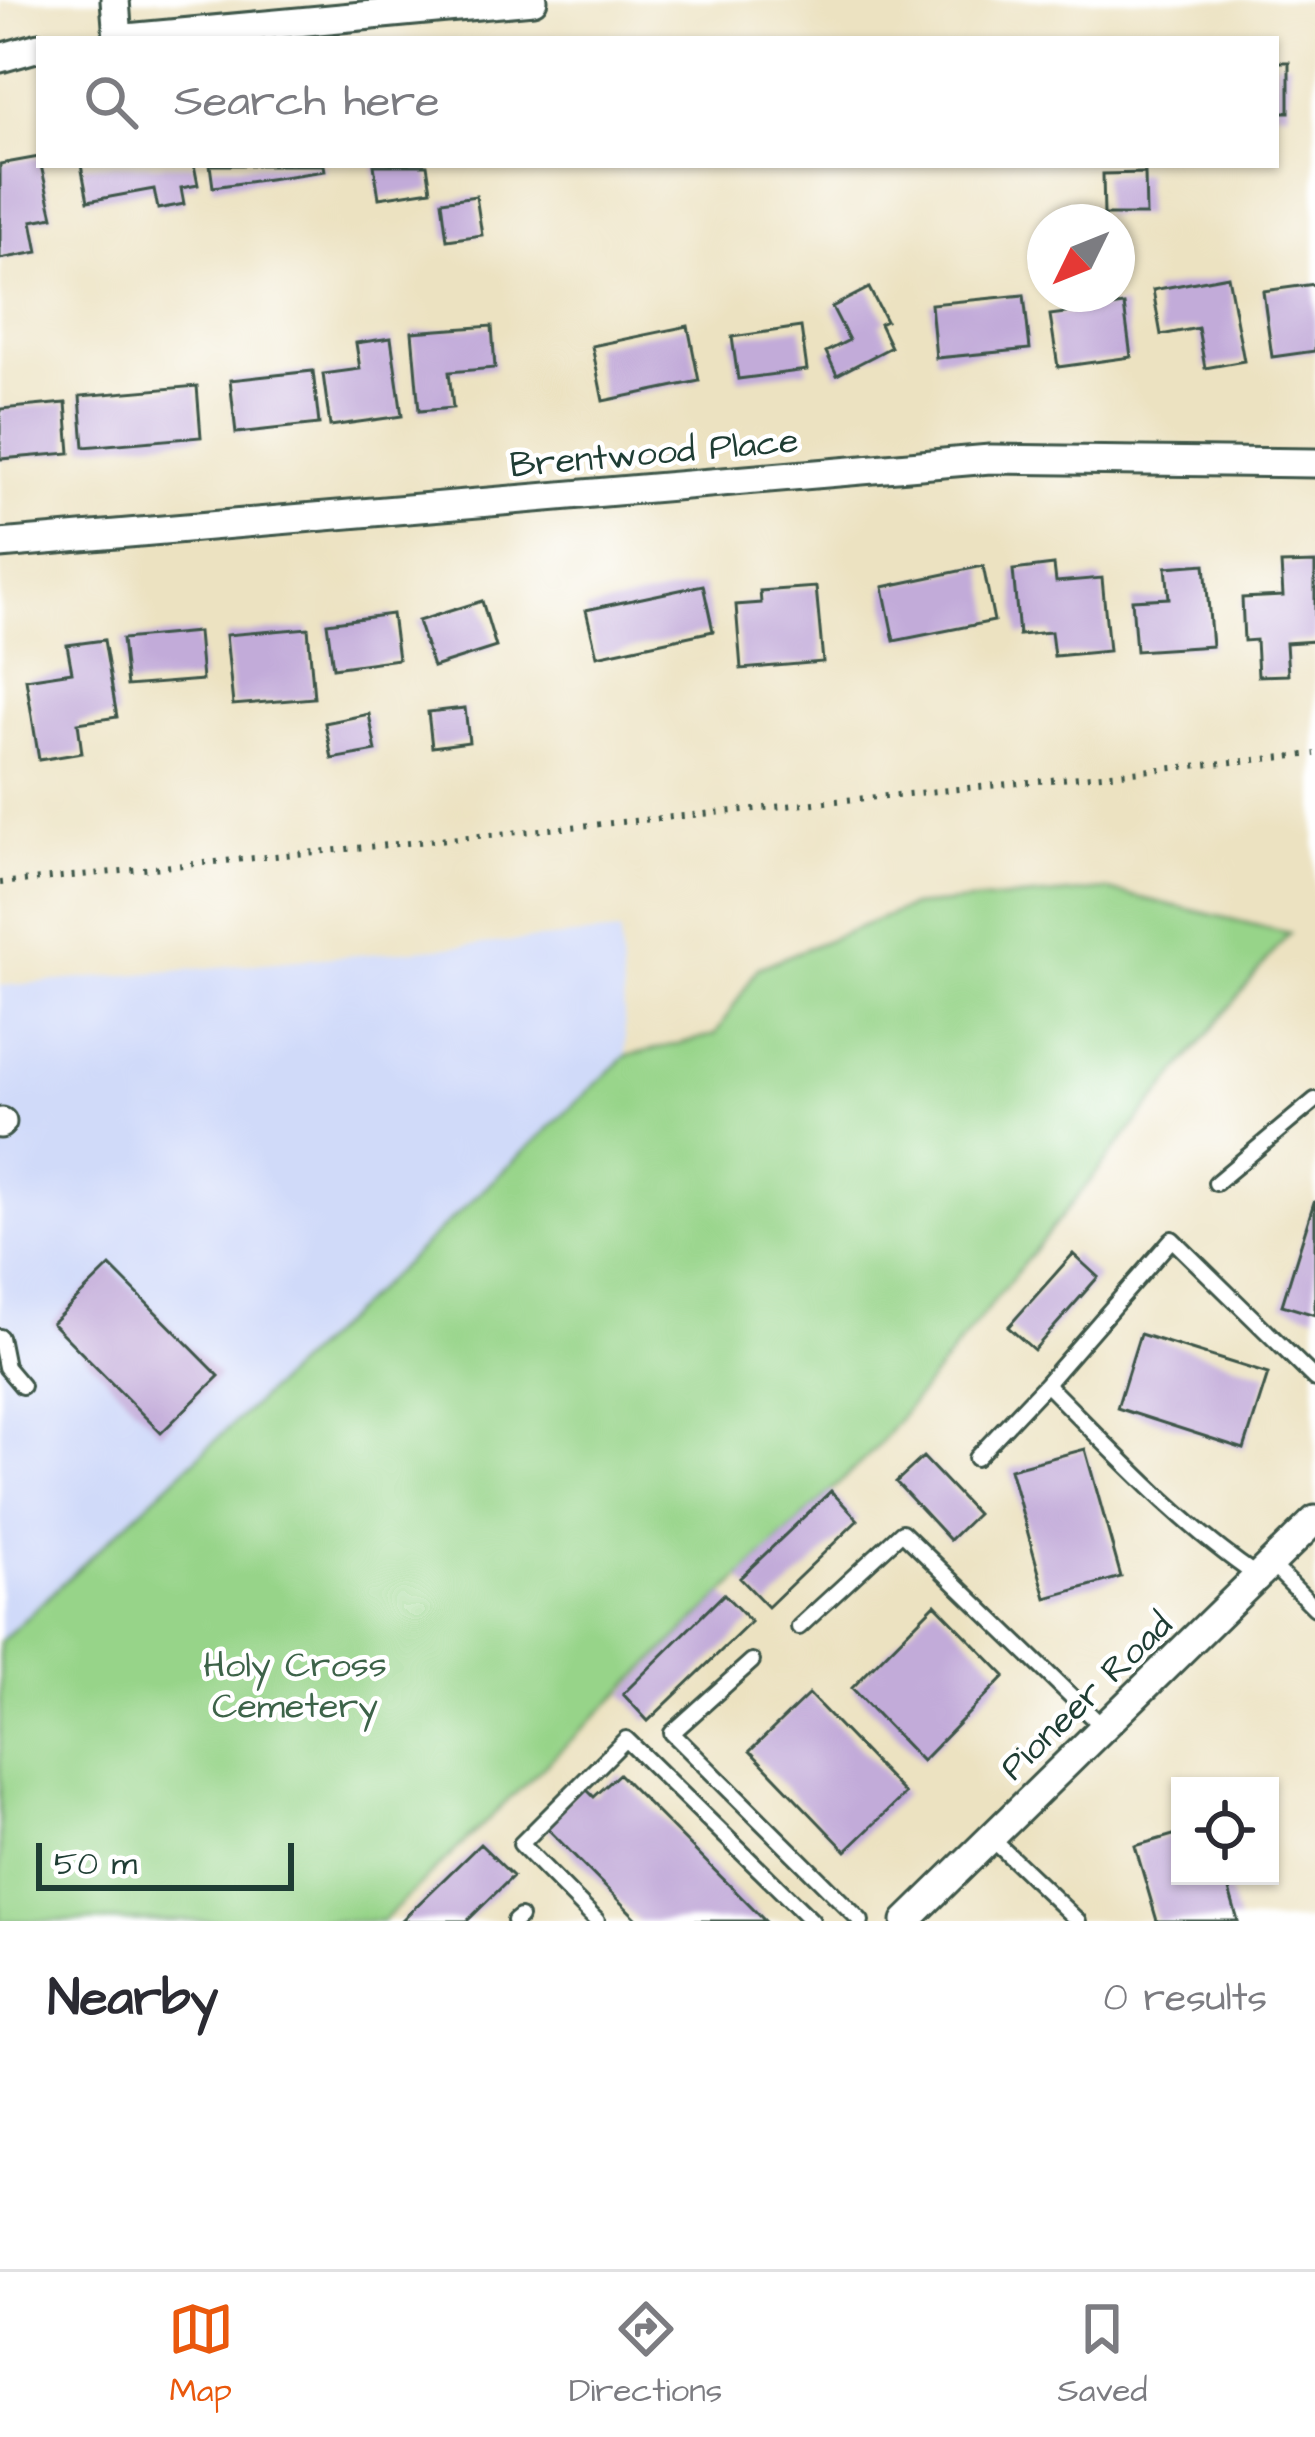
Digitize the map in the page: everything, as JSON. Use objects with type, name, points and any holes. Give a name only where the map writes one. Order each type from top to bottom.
[{"type":"street","points":[[115,0],[117,36]]},
{"type":"street","points":[[149,36],[533,0]]},
{"type":"street","points":[[0,58],[36,48]]},
{"type":"street","name":"Brentwood Place","points":[[0,544],[990,459],[1315,463]]},
{"type":"street","name":"Pioneer Road","points":[[906,1921],[1315,1520]]},
{"type":"lane","points":[[1216,1183],[1315,1100]]},
{"type":"lane","points":[[976,1458],[1172,1239],[1315,1378]]},
{"type":"lane","points":[[0,1337],[6,1367],[22,1386]]},
{"type":"lane","points":[[1046,1384],[1145,1483],[1230,1558],[1264,1570],[1315,1608]]},
{"type":"lane","points":[[799,1627],[902,1532],[1103,1727]]},
{"type":"lane","points":[[752,1660],[672,1733],[862,1921]]},
{"type":"lane","points":[[597,1921],[520,1844],[626,1739],[812,1921]]},
{"type":"lane","points":[[991,1838],[1078,1921]]},
{"type":"path","points":[[0,883],[1315,754]]},
{"type":"shaded area","points":[[620,932],[626,1056],[0,1642],[0,986]]},
{"type":"green space","name":"Holy Cross Cemetery","points":[[1107,890],[1289,933],[875,1449],[382,1921],[0,1921],[0,1642],[626,1056],[715,1035],[758,968],[912,906]]},
{"type":"building","points":[[1279,62],[1289,62],[1289,112],[1279,112]]},
{"type":"building","points":[[36,158],[36,168],[42,168],[53,217],[32,221],[38,252],[0,259],[0,164]]},
{"type":"building","points":[[82,168],[195,168],[198,185],[181,188],[184,204],[158,209],[154,189],[88,201]]},
{"type":"building","points":[[210,168],[325,171],[213,187]]},
{"type":"building","points":[[374,168],[427,168],[431,190],[379,198]]},
{"type":"building","points":[[1145,173],[1146,215],[1135,215],[1135,204],[1104,204],[1103,174]]},
{"type":"building","points":[[476,196],[482,235],[447,240],[442,201]]},
{"type":"building","points":[[1228,276],[1244,361],[1205,368],[1198,328],[1161,335],[1153,290]]},
{"type":"building","points":[[1315,284],[1315,351],[1272,357],[1263,291]]},
{"type":"building","points":[[869,288],[886,321],[880,324],[891,347],[837,375],[826,352],[849,340],[832,307]]},
{"type":"building","points":[[1024,295],[1030,349],[936,358],[931,304]]},
{"type":"building","points":[[1125,312],[1131,357],[1058,367],[1050,315]]},
{"type":"building","points":[[492,326],[495,368],[449,372],[453,408],[419,411],[412,332]]},
{"type":"building","points":[[688,326],[699,381],[603,401],[592,346]]},
{"type":"building","points":[[801,327],[807,370],[738,379],[732,337]]},
{"type":"building","points":[[391,338],[402,416],[330,426],[323,374],[360,369],[356,343]]},
{"type":"building","points":[[313,371],[319,424],[236,433],[230,380]]},
{"type":"building","points":[[197,386],[201,437],[84,447],[80,396]]},
{"type":"building","points":[[66,403],[70,453],[0,459],[0,409]]},
{"type":"building","points":[[1315,563],[1315,641],[1286,643],[1288,675],[1258,676],[1256,640],[1244,641],[1242,598],[1283,596],[1281,564]]},
{"type":"building","points":[[1205,564],[1212,646],[1136,651],[1132,600],[1169,598],[1166,567]]},
{"type":"building","points":[[1054,565],[1056,582],[1102,578],[1109,651],[1054,656],[1051,632],[1019,635],[1013,570]]},
{"type":"building","points":[[983,566],[994,621],[894,641],[883,587]]},
{"type":"building","points":[[703,585],[713,631],[597,656],[586,610]]},
{"type":"building","points":[[816,587],[823,662],[741,669],[736,605],[761,603],[760,591]]},
{"type":"building","points":[[482,601],[496,647],[433,667],[418,621]]},
{"type":"building","points":[[392,614],[398,659],[333,668],[327,623]]},
{"type":"building","points":[[308,628],[314,698],[233,705],[226,635]]},
{"type":"building","points":[[198,632],[202,680],[127,686],[122,639]]},
{"type":"building","points":[[104,640],[117,717],[78,723],[82,753],[39,760],[26,679],[72,672],[67,645]]},
{"type":"building","points":[[465,708],[469,742],[432,747],[428,712]]},
{"type":"building","points":[[369,714],[376,751],[332,759],[325,723]]},
{"type":"building","points":[[1315,1202],[1315,1315],[1282,1305]]},
{"type":"building","points":[[1073,1254],[1098,1277],[1034,1350],[1008,1327]]},
{"type":"building","points":[[110,1266],[219,1376],[161,1433],[52,1323]]},
{"type":"building","points":[[1140,1334],[1268,1374],[1244,1449],[1117,1408]]},
{"type":"building","points":[[1085,1449],[1121,1577],[1046,1598],[1010,1469]]},
{"type":"building","points":[[923,1457],[977,1514],[950,1540],[896,1482]]},
{"type":"building","points":[[831,1491],[858,1520],[768,1607],[740,1578]]},
{"type":"building","points":[[724,1594],[751,1622],[648,1721],[623,1694]]},
{"type":"building","points":[[935,1604],[1005,1676],[922,1761],[852,1688]]},
{"type":"building","points":[[809,1694],[905,1794],[846,1851],[750,1751]]},
{"type":"building","points":[[619,1774],[765,1921],[639,1921],[543,1824],[582,1785],[594,1797]]},
{"type":"building","points":[[1171,1836],[1171,1885],[1228,1885],[1238,1921],[1157,1921],[1135,1846]]},
{"type":"building","points":[[480,1844],[513,1876],[467,1921],[401,1921]]}]
